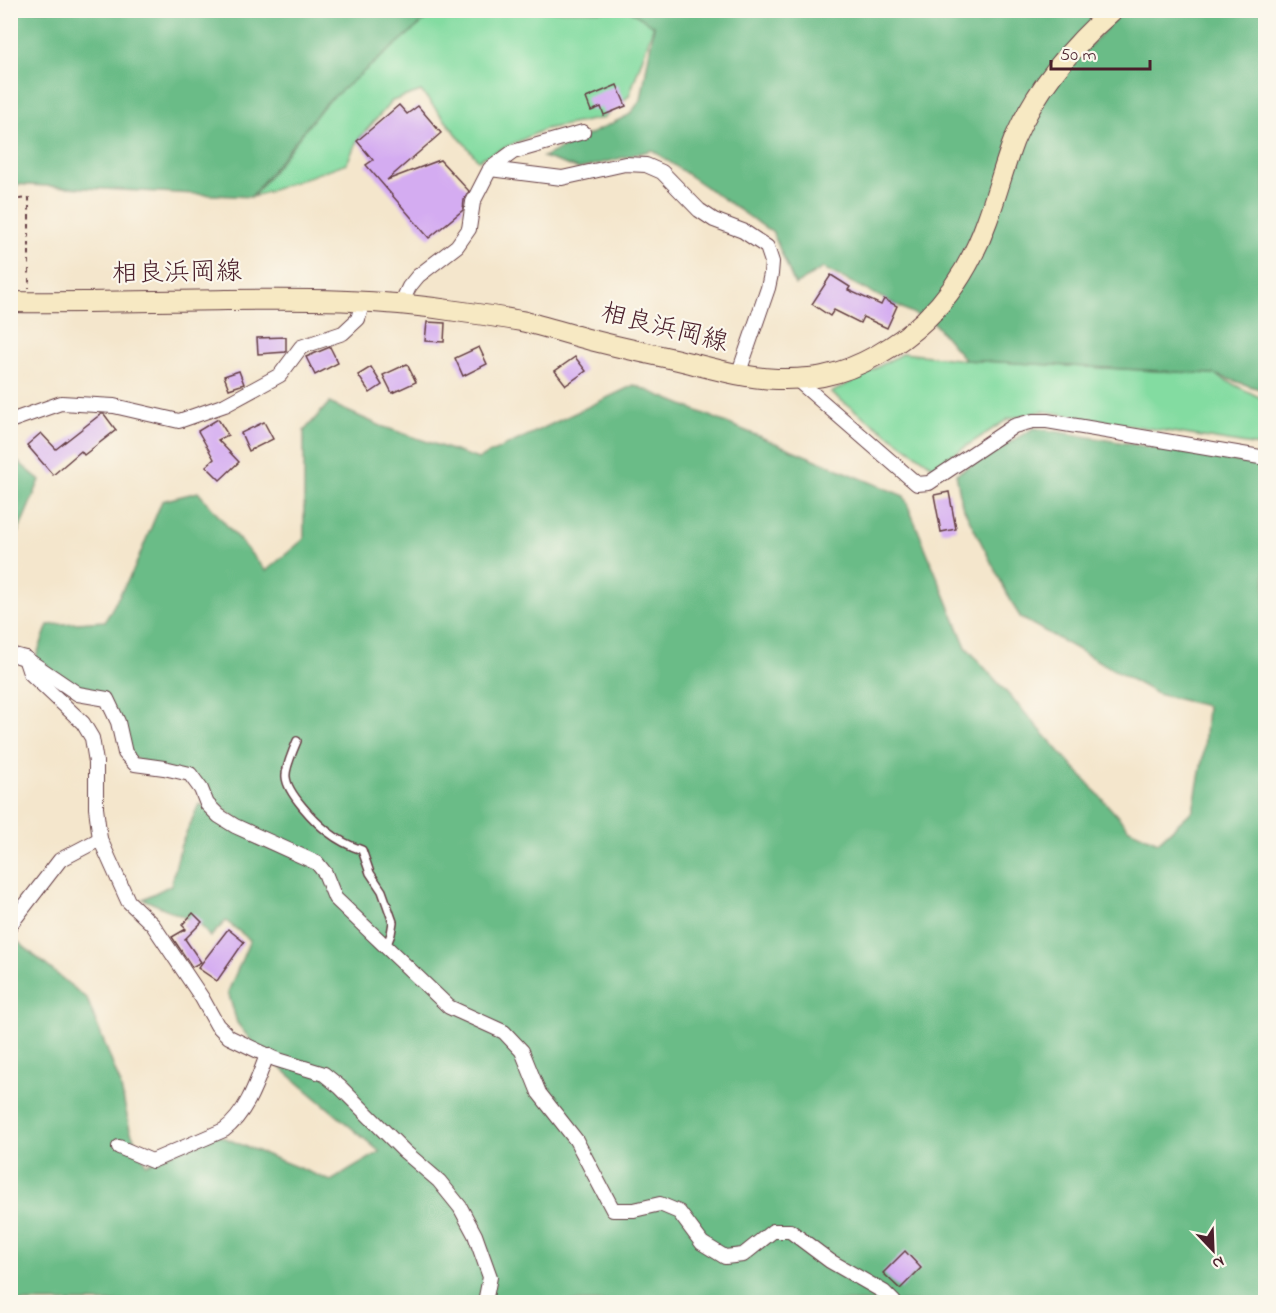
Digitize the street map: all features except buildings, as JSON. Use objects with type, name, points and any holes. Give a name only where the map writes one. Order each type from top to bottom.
[{"type":"main road","name":"相良浜岡線","points":[[20,302],[250,300],[363,301],[402,304],[521,321],[738,375],[776,379],[821,376],[844,370],[881,353],[901,340],[925,320],[945,298],[965,270],[977,245],[1014,140],[1032,104],[1058,65],[1091,29],[1113,10]]},
{"type":"street","points":[[402,304],[409,287],[418,276],[457,246],[469,229],[473,202],[490,169],[513,152],[583,132]]},
{"type":"street","points":[[490,169],[562,178],[625,164],[646,165],[662,172],[699,210],[714,220],[743,231],[768,247],[772,262],[771,274],[738,375]]},
{"type":"street","points":[[10,421],[61,403],[114,406],[179,421],[188,418],[225,405],[280,375],[301,347],[343,333],[358,319],[363,301]]},
{"type":"street","points":[[795,378],[917,484],[929,483],[1014,426],[1033,421],[1047,421],[1266,458]]},
{"type":"street","points":[[10,654],[25,658],[78,694],[107,699],[118,722],[125,753],[135,764],[190,774],[201,789],[207,804],[219,816],[235,826],[316,863],[326,873],[335,898],[449,1007],[504,1032],[522,1051],[539,1093],[576,1140],[613,1210],[634,1210],[660,1204],[679,1212],[702,1243],[724,1257],[743,1255],[773,1231],[790,1231],[830,1261],[884,1292],[894,1302]]},
{"type":"street","points":[[25,658],[30,673],[83,723],[92,738],[96,762],[96,808],[100,839],[128,901],[153,925],[202,998],[216,1025],[229,1037],[275,1059],[324,1074],[404,1151],[439,1181],[460,1207],[475,1235],[490,1277],[485,1302]]},
{"type":"street","points":[[10,925],[60,860],[100,839]]},
{"type":"street","points":[[119,1147],[152,1161],[224,1130],[234,1123],[254,1088],[267,1055]]},
{"type":"lane","points":[[297,741],[285,776],[292,795],[328,832],[362,850],[370,873],[382,891],[393,922],[386,947]]},
{"type":"path","points":[[10,200],[29,198],[20,302]]},
{"type":"green space","points":[[10,11],[436,11],[325,104],[251,197],[11,184]]},
{"type":"green space","points":[[436,11],[630,11],[654,25],[629,96],[603,118],[545,129],[478,160],[421,91],[392,101],[357,141],[347,163],[253,197],[325,104]]},
{"type":"green space","points":[[630,11],[1117,11],[1044,94],[1123,11],[1265,11],[1265,391],[1213,374],[965,360],[932,321],[823,268],[795,285],[773,233],[652,150],[579,169],[543,157],[629,115],[641,100],[654,26]]},
{"type":"green space","points":[[903,353],[965,360],[1213,374],[1265,400],[1265,447],[1043,411],[1008,419],[934,467],[831,393]]},
{"type":"green space","points":[[634,385],[904,496],[966,647],[1129,829],[1158,842],[1193,810],[1204,751],[1207,706],[1157,694],[1021,618],[962,505],[956,474],[1034,428],[1265,466],[1265,1302],[11,1302],[10,940],[18,942],[87,999],[120,1083],[130,1130],[146,1164],[215,1134],[331,1181],[380,1152],[256,1047],[237,1023],[228,992],[250,940],[226,921],[210,937],[200,924],[143,899],[171,885],[181,845],[199,804],[252,832],[201,789],[125,753],[107,699],[30,673],[48,625],[105,621],[134,569],[162,501],[198,492],[266,571],[304,539],[304,431],[329,403],[381,426],[478,459]]},
{"type":"green space","points":[[11,456],[40,480],[11,544]]}]
